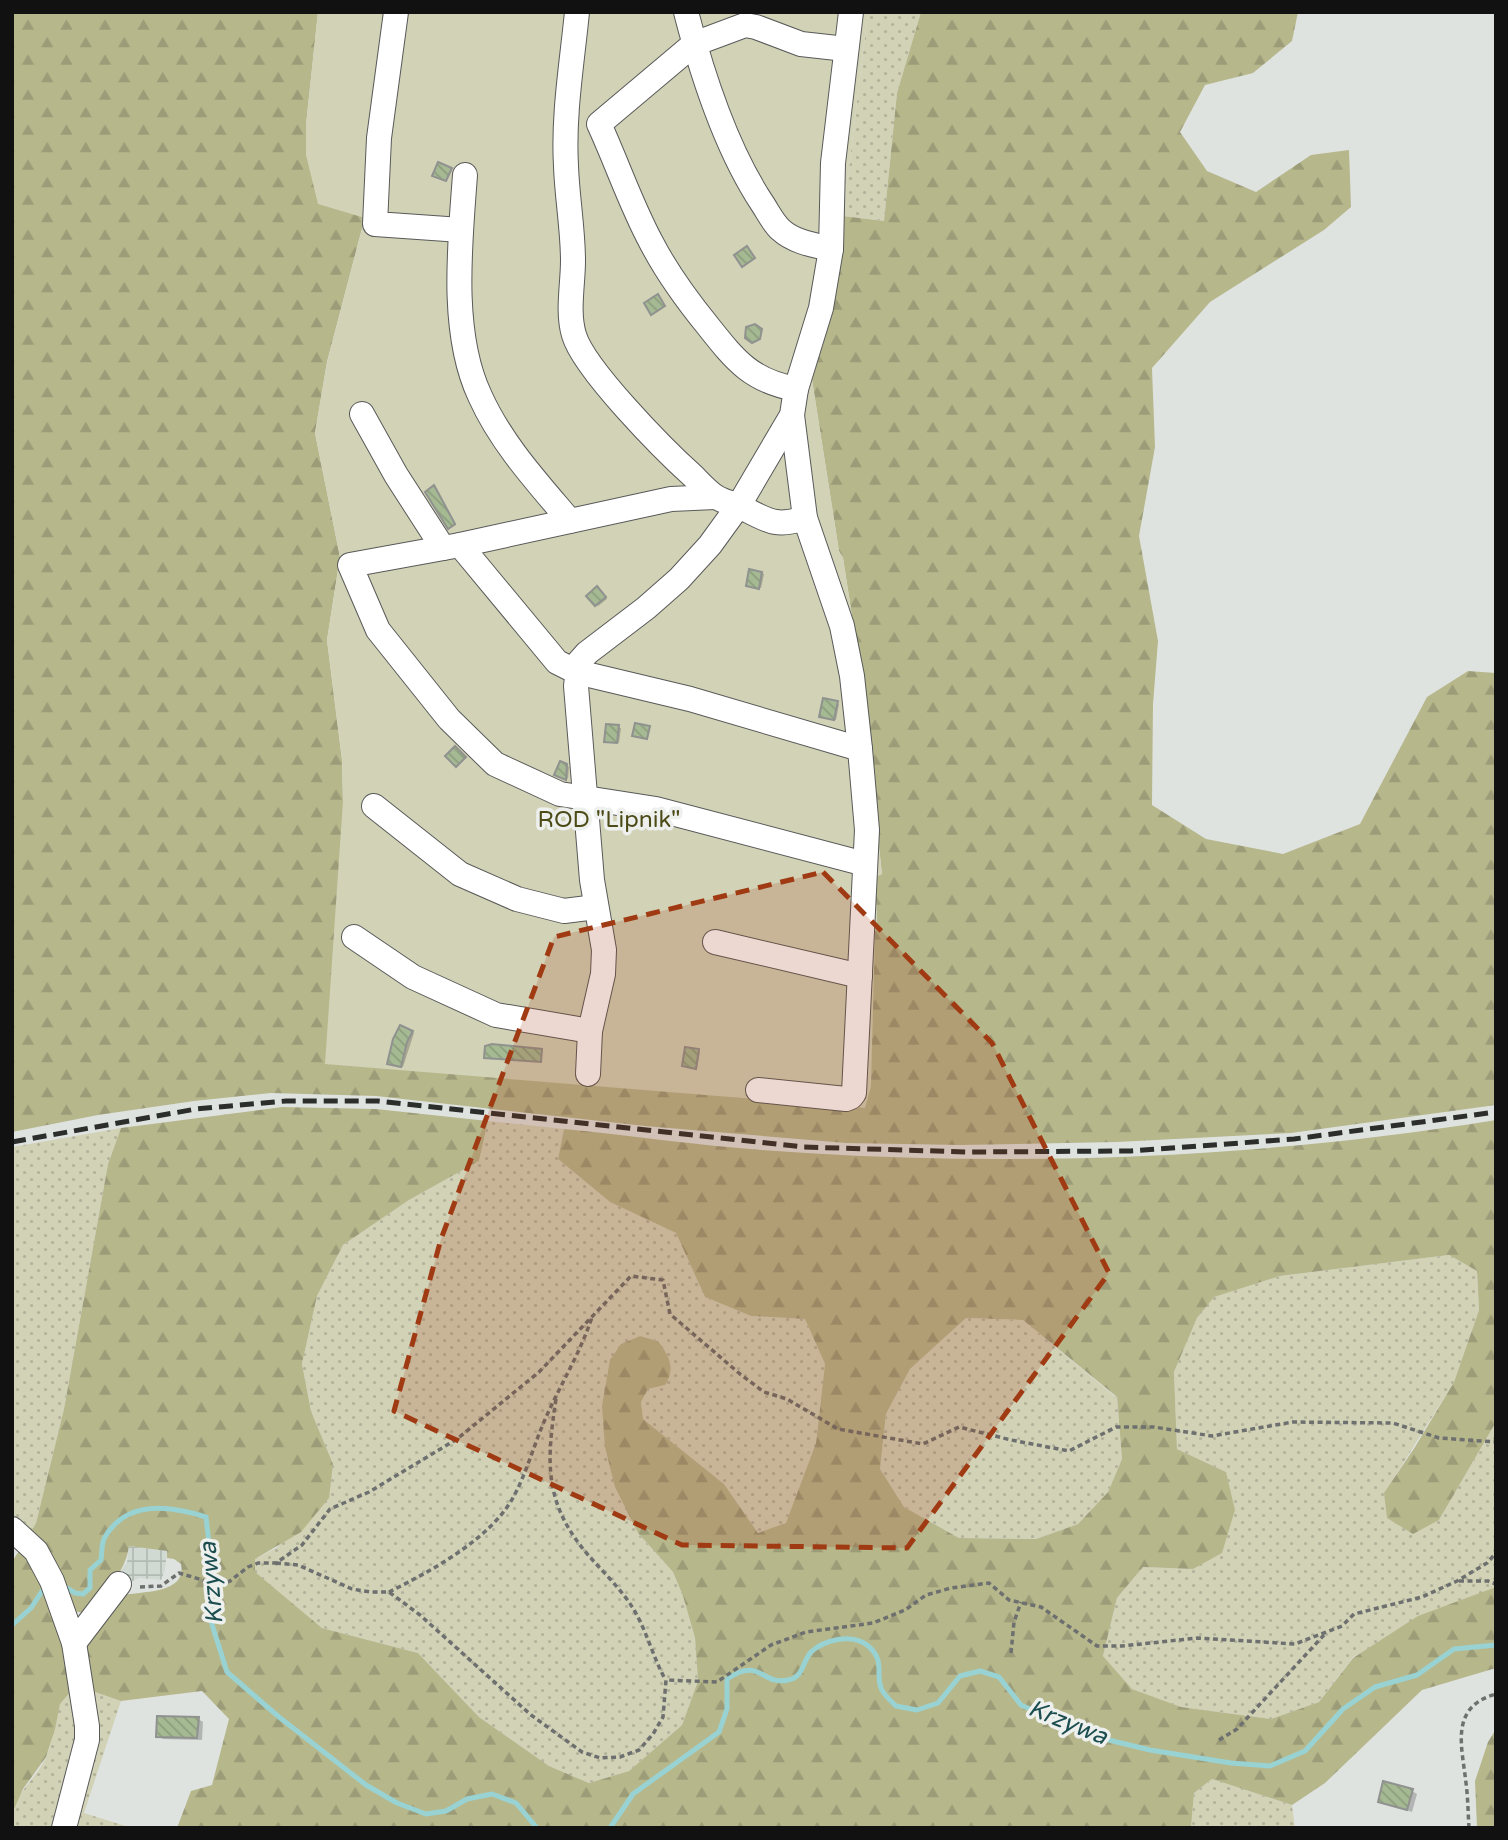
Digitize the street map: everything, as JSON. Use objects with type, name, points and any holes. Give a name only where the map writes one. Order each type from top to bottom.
[{"type":"street","points":[[396,12],[379,138],[374,224],[461,230]]},
{"type":"street","points":[[577,12],[566,165],[573,261],[573,333],[579,348],[600,377],[675,460],[715,497]]},
{"type":"street","points":[[686,12],[702,73],[756,194],[778,228],[788,236],[831,249]]},
{"type":"street","points":[[758,1090],[846,1099],[854,1093],[867,831],[860,749],[852,676],[842,626],[805,518],[792,415],[796,389],[821,308],[831,249],[833,163],[851,12]]},
{"type":"street","points":[[796,389],[775,385],[746,369],[679,290],[650,241],[599,124],[694,44],[750,25],[801,44],[846,49]]},
{"type":"street","points":[[466,174],[461,230],[461,326],[478,394],[516,456],[570,521]]},
{"type":"street","points":[[362,414],[396,475],[451,546],[557,662],[577,672],[690,699],[860,749]]},
{"type":"street","points":[[588,1073],[590,1031],[603,974],[604,950],[596,907],[586,799],[577,672],[579,662],[679,579],[709,545],[739,505],[792,415]]},
{"type":"street","points":[[805,518],[788,524],[776,523],[715,497],[671,499],[350,565],[378,630],[449,719],[495,764],[560,794],[656,809],[865,864]]},
{"type":"street","points":[[374,806],[460,874],[517,899],[564,911],[596,907]]},
{"type":"street","points":[[354,937],[413,977],[496,1014],[590,1031]]},
{"type":"street","points":[[715,942],[860,976]]},
{"type":"street","points":[[12,1529],[27,1541],[44,1563],[74,1649],[87,1726],[86,1740],[64,1828]]},
{"type":"street","points":[[74,1649],[115,1589]]},
{"type":"path","points":[[276,1563],[302,1545],[330,1509],[369,1492],[457,1439],[539,1372],[631,1276],[663,1280],[670,1314],[740,1374],[764,1392],[787,1398],[838,1429],[923,1444],[959,1427],[1069,1451],[1116,1427],[1187,1430],[1212,1436],[1293,1422],[1393,1423],[1439,1438],[1496,1441]]},
{"type":"path","points":[[115,1589],[161,1586],[179,1573],[219,1585],[258,1563],[276,1563],[298,1565],[352,1589],[389,1592],[452,1555],[494,1523],[514,1496],[537,1435],[593,1316]]},
{"type":"path","points":[[389,1592],[420,1615],[531,1715],[582,1752],[600,1758],[620,1758],[639,1750],[653,1734],[663,1717],[666,1680],[633,1609],[575,1540],[559,1512],[551,1482],[549,1445],[557,1394]]},
{"type":"path","points":[[666,1680],[717,1682],[771,1645],[806,1632],[873,1623],[905,1610],[926,1595],[951,1588],[989,1583],[1009,1600],[1041,1607],[1097,1646],[1198,1638],[1295,1644],[1342,1626],[1354,1614],[1422,1597],[1457,1581],[1487,1563],[1496,1553]]},
{"type":"path","points":[[1457,1581],[1488,1581],[1496,1584]]},
{"type":"path","points":[[1011,1653],[1014,1622],[1021,1602]]},
{"type":"path","points":[[1219,1740],[1237,1729],[1325,1633]]},
{"type":"path","points":[[1469,1828],[1461,1749],[1462,1722],[1470,1709],[1482,1698],[1496,1694]]},
{"type":"highlighted area","points":[[823,872],[992,1043],[1109,1273],[907,1548],[682,1545],[394,1411],[441,1239],[554,937]]},
{"type":"shaded area","points":[[129,1546],[167,1551],[161,1580],[139,1578],[127,1584],[117,1577],[127,1562]]},
{"type":"green space","points":[[12,12],[318,12],[306,125],[306,155],[365,217],[327,362],[315,433],[340,557],[327,640],[342,760],[343,801],[609,1085],[718,1095],[875,932],[877,923],[875,877],[882,874],[855,635],[810,367],[843,216],[884,221],[897,93],[921,12],[1298,12],[1292,41],[1253,73],[1205,85],[1180,132],[1207,171],[1256,192],[1311,155],[1349,150],[1351,207],[1324,230],[1210,302],[1152,368],[1155,447],[1139,536],[1158,641],[1153,704],[1152,805],[1206,839],[1283,854],[1360,824],[1427,697],[1468,671],[1496,673],[1496,1105],[1291,1133],[1117,1142],[961,1145],[846,1143],[645,1126],[376,1096],[271,1093],[98,1115],[12,1132]]},
{"type":"green space","name":"ROD \"Lipnik\"","points":[[318,12],[868,12],[843,216],[810,367],[855,635],[882,874],[875,877],[877,923],[871,1086],[865,1108],[325,1064],[343,801],[342,760],[327,640],[340,557],[315,433],[327,362],[365,218],[318,204],[306,155],[306,125]]},
{"type":"green space","points":[[868,12],[921,12],[897,93],[884,221],[843,216]]},
{"type":"green space","points":[[282,1107],[376,1109],[488,1121],[479,1161],[409,1200],[343,1245],[317,1296],[302,1364],[311,1411],[333,1464],[329,1498],[301,1532],[255,1559],[255,1572],[322,1628],[418,1653],[479,1717],[549,1766],[589,1783],[629,1771],[682,1725],[698,1681],[695,1638],[673,1572],[638,1533],[615,1487],[605,1447],[602,1406],[610,1360],[621,1344],[640,1336],[658,1341],[671,1368],[665,1385],[648,1389],[641,1402],[643,1419],[724,1484],[758,1533],[786,1523],[816,1443],[825,1364],[805,1319],[751,1316],[705,1297],[676,1233],[610,1202],[558,1159],[564,1129],[776,1151],[978,1159],[1151,1156],[1238,1150],[1410,1133],[1496,1120],[1496,1422],[1439,1520],[1413,1534],[1387,1518],[1384,1493],[1454,1382],[1479,1310],[1477,1271],[1449,1255],[1280,1276],[1214,1297],[1197,1318],[1174,1372],[1177,1449],[1226,1472],[1235,1510],[1222,1553],[1193,1569],[1143,1567],[1117,1598],[1103,1656],[1132,1689],[1181,1707],[1271,1719],[1319,1702],[1353,1658],[1418,1616],[1496,1587],[1496,1668],[1422,1690],[1325,1783],[1292,1805],[1212,1779],[1194,1793],[1191,1828],[177,1828],[191,1791],[212,1785],[229,1719],[202,1691],[121,1701],[86,1689],[81,1646],[123,1595],[170,1586],[181,1574],[181,1564],[167,1558],[167,1551],[129,1546],[118,1575],[83,1613],[74,1611],[29,1535],[36,1523],[64,1409],[108,1164],[121,1128]],"holes":[[[966,1318],[1023,1320],[1117,1397],[1122,1459],[1108,1492],[1078,1524],[1036,1539],[959,1538],[904,1507],[880,1469],[886,1414],[910,1369]]]},
{"type":"green space","points":[[488,1121],[564,1129],[558,1159],[610,1202],[676,1233],[705,1297],[751,1316],[805,1319],[825,1364],[816,1443],[786,1524],[758,1533],[724,1484],[643,1419],[641,1402],[648,1389],[665,1385],[659,1341],[640,1336],[621,1344],[638,1533],[673,1572],[683,1596],[695,1638],[698,1681],[682,1725],[629,1771],[589,1783],[549,1766],[479,1717],[418,1653],[322,1628],[255,1573],[255,1559],[278,1547],[333,1464],[311,1411],[302,1364],[317,1296],[343,1245],[409,1200],[479,1161]]},
{"type":"green space","points":[[121,1128],[108,1164],[64,1409],[36,1523],[29,1535],[12,1523],[12,1147]]},
{"type":"green space","points":[[1449,1255],[1477,1271],[1479,1310],[1454,1382],[1384,1494],[1439,1520],[1496,1422],[1496,1587],[1353,1657],[1319,1702],[1271,1719],[1180,1707],[1132,1689],[1103,1656],[1117,1598],[1143,1567],[1193,1569],[1226,1472],[1177,1449],[1174,1372],[1197,1318],[1213,1297],[1280,1276]]},
{"type":"green space","points":[[966,1318],[1023,1320],[1117,1398],[1122,1459],[1108,1492],[1078,1524],[1036,1539],[959,1538],[904,1507],[880,1469],[886,1414],[910,1369]]},
{"type":"green space","points":[[23,1544],[33,1554],[76,1685],[60,1704],[46,1757],[23,1789],[12,1814],[12,1562]]},
{"type":"green space","points":[[76,1685],[83,1725],[59,1828],[12,1828],[20,1795],[47,1755],[59,1707]]},
{"type":"green space","points":[[86,1689],[121,1701],[84,1813],[132,1828],[67,1828]]},
{"type":"green space","points":[[1496,1729],[1496,1828],[1477,1828],[1475,1781],[1488,1742]]},
{"type":"green space","points":[[1212,1779],[1292,1805],[1295,1828],[1191,1828],[1194,1793]]},
{"type":"building","points":[[438,162],[452,168],[446,181],[432,176]]},
{"type":"building","points":[[747,246],[755,258],[742,267],[734,255]]},
{"type":"building","points":[[658,294],[665,306],[651,315],[644,303]]},
{"type":"building","points":[[755,324],[762,329],[760,339],[752,343],[745,338],[746,327]]},
{"type":"building","points":[[434,485],[455,524],[448,529],[425,492]]},
{"type":"building","points":[[749,569],[762,572],[759,589],[746,586]]},
{"type":"building","points":[[597,586],[606,597],[595,606],[586,596]]},
{"type":"building","points":[[823,698],[838,701],[834,720],[819,717]]},
{"type":"building","points":[[635,723],[650,726],[647,739],[632,736]]},
{"type":"building","points":[[606,724],[619,725],[617,743],[604,742]]},
{"type":"building","points":[[455,746],[466,757],[456,767],[445,756]]},
{"type":"building","points":[[560,761],[567,764],[566,780],[554,775]]},
{"type":"building","points":[[400,1025],[413,1031],[407,1042],[401,1067],[387,1064],[393,1039]]},
{"type":"building","points":[[492,1044],[542,1049],[541,1062],[484,1058],[485,1046]]},
{"type":"building","points":[[685,1047],[699,1049],[696,1069],[682,1066]]},
{"type":"building","points":[[157,1716],[199,1717],[197,1738],[156,1737]]},
{"type":"building","points":[[1383,1781],[1413,1789],[1407,1810],[1378,1802]]},
{"type":"waterway","name":"Krzywa","points":[[62,1585],[75,1593],[83,1594],[90,1588],[90,1570],[101,1560],[104,1539],[125,1516],[137,1511],[164,1508],[206,1517],[210,1618],[227,1672],[279,1717],[366,1785],[397,1803],[426,1814],[446,1811],[467,1799],[492,1794],[516,1803],[537,1828]]},
{"type":"waterway","name":"Krzywa","points":[[12,1625],[31,1608],[46,1585]]},
{"type":"waterway","name":"Krzywa","points":[[610,1828],[633,1794],[719,1732],[727,1709],[727,1679],[747,1670],[779,1681],[788,1680],[797,1676],[811,1652],[823,1644],[838,1640],[861,1641],[873,1651],[877,1657],[882,1690],[896,1706],[917,1710],[938,1703],[960,1676],[980,1671],[999,1677],[1021,1705],[1088,1735],[1150,1750],[1231,1763],[1270,1766],[1305,1751],[1343,1709],[1375,1687],[1417,1675],[1454,1649],[1496,1645]]},
{"type":"railway","points":[[12,1142],[196,1109],[286,1101],[378,1101],[804,1147],[968,1152],[1131,1151],[1294,1139],[1496,1112]]}]
